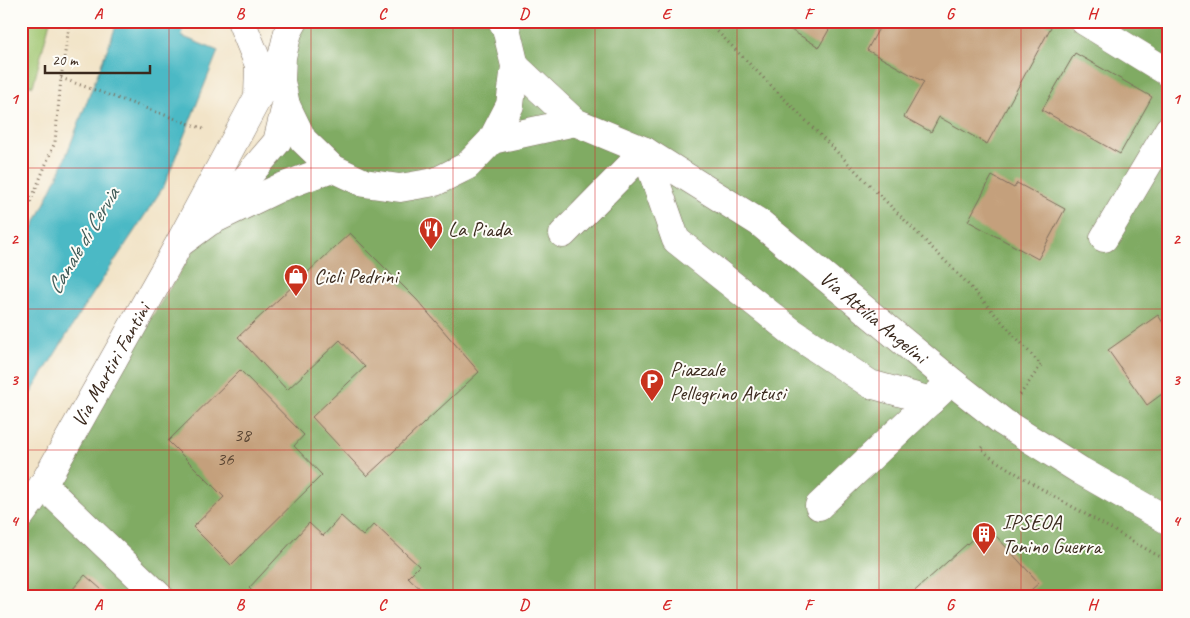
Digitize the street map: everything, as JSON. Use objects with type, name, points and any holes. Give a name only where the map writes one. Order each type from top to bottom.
[{"type":"street","points":[[243,21],[282,57]]},
{"type":"street","points":[[179,244],[258,97],[259,65],[243,21]]},
{"type":"street","points":[[294,21],[288,32],[282,57],[281,81],[286,105],[304,140],[332,168],[364,183],[400,188],[435,182],[467,166],[492,140],[510,105],[515,66],[506,28],[502,21]]},
{"type":"street","points":[[1084,21],[1169,73]]},
{"type":"street","name":"Via Attilia Angelini","points":[[515,66],[575,122],[645,151],[760,223],[1003,422],[1081,471],[1169,521]]},
{"type":"street","points":[[209,222],[277,142],[286,105]]},
{"type":"street","points":[[492,140],[575,122]]},
{"type":"street","points":[[1104,238],[1169,128]]},
{"type":"street","points":[[563,234],[645,151],[676,240],[792,332],[870,384],[931,401]]},
{"type":"street","points":[[209,222],[279,188],[332,168]]},
{"type":"street","name":"Via Martiri Fantini","points":[[21,515],[42,485],[179,244],[209,222]]},
{"type":"street","points":[[819,506],[951,381]]},
{"type":"street","points":[[42,485],[160,597]]},
{"type":"path","points":[[21,225],[56,142],[61,78],[70,21]]},
{"type":"path","points":[[707,21],[965,281],[1041,365],[1003,422],[981,449],[993,459],[1045,491],[1169,562]]},
{"type":"path","points":[[61,78],[206,130]]},
{"type":"green space","points":[[21,21],[50,21],[33,86],[21,82]]},
{"type":"green space","points":[[289,21],[1169,21],[1169,597],[21,597],[21,523],[286,105]]},
{"type":"water","points":[[118,21],[144,21],[218,51],[164,186],[81,312],[21,409],[21,253],[61,169]]},
{"type":"building","points":[[776,21],[834,21],[819,47]]},
{"type":"building","points":[[883,21],[1040,21],[1051,27],[987,144],[939,117],[931,132],[904,117],[924,82],[867,50]]},
{"type":"building","points":[[1075,53],[1152,97],[1120,154],[1042,110]]},
{"type":"building","points":[[992,176],[1014,188],[1017,183],[1065,209],[1038,259],[968,221]]},
{"type":"building","points":[[350,233],[417,300],[479,372],[367,476],[312,417],[365,367],[340,340],[287,390],[238,337]]},
{"type":"building","points":[[1158,315],[1165,326],[1169,323],[1169,389],[1147,405],[1108,350]]},
{"type":"building","points":[[240,370],[304,435],[294,446],[322,475],[231,565],[193,527],[224,497],[168,441]]},
{"type":"building","points":[[341,516],[363,536],[374,524],[419,566],[408,577],[429,597],[258,597],[249,588],[309,523],[323,536]]},
{"type":"building","name":"IPSEOA Tonino Guerra","points":[[987,526],[1039,583],[1031,590],[1037,597],[908,597]]},
{"type":"building","points":[[85,575],[110,597],[66,597]]},
{"type":"waterway","name":"Canale di Cervia","points":[[150,77],[167,21]]},
{"type":"place","name":"La Piada","points":[[431,250]]},
{"type":"place","name":"Cicli Pedrini","points":[[296,297]]},
{"type":"place","name":"Piazzale Pellegrino Artusi","points":[[652,402]]},
{"type":"place","name":"IPSEOA Tonino Guerra","points":[[984,555]]}]
